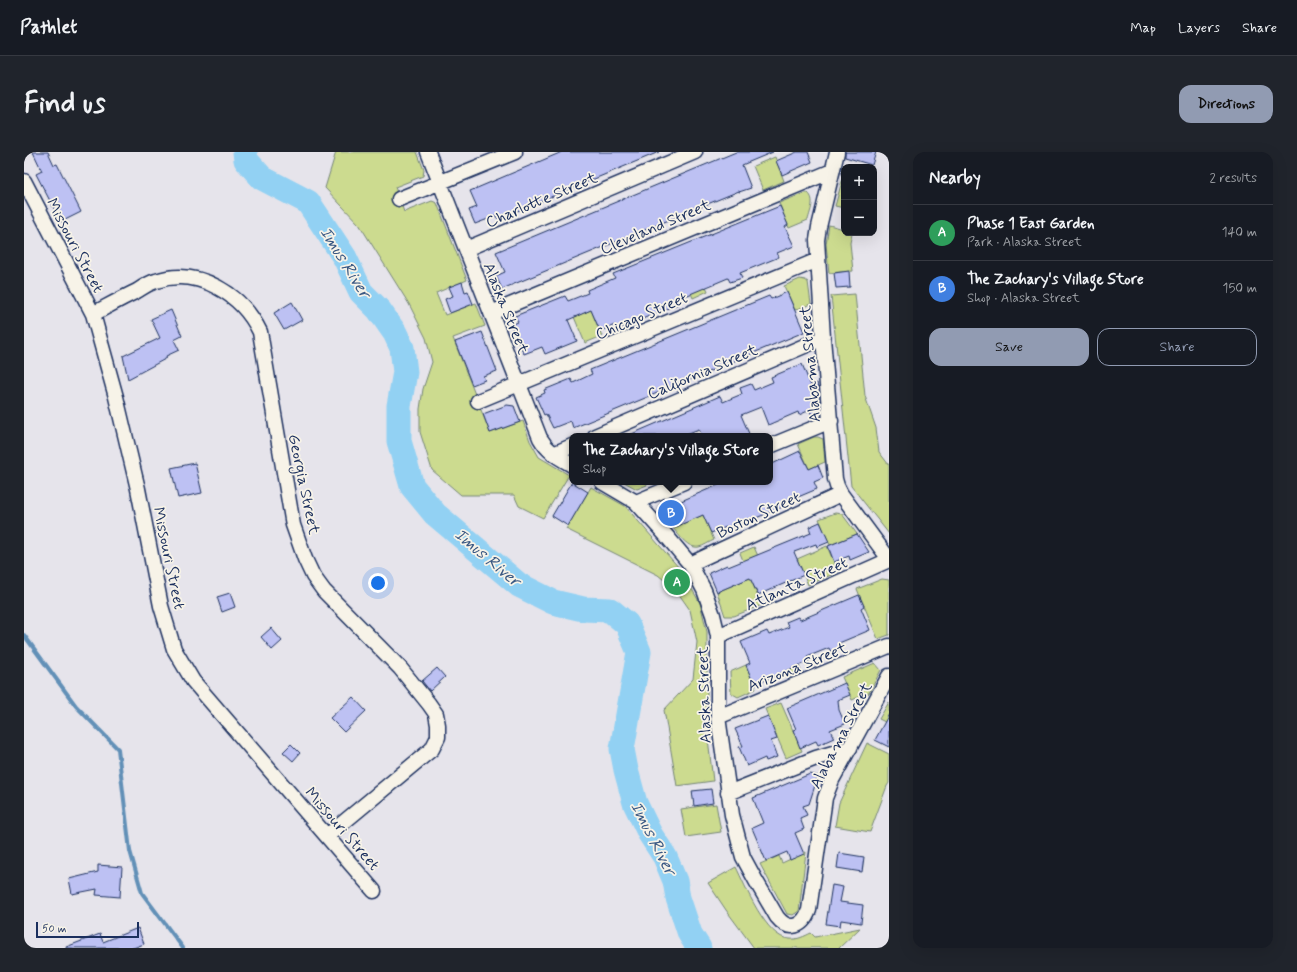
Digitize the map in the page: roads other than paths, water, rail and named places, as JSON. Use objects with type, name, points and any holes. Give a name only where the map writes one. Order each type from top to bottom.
[{"type":"street","name":"Alaska Street","points":[[428,152],[540,438],[545,446],[554,454],[569,463]]},
{"type":"street","points":[[399,198],[515,152]]},
{"type":"street","name":"Charlotte Street","points":[[466,249],[695,152]]},
{"type":"street","name":"Alabama Street","points":[[836,152],[817,240],[835,479],[841,494],[889,559]]},
{"type":"street","name":"Cleveland Street","points":[[491,313],[832,171]]},
{"type":"street","name":"Missouri Street","points":[[24,181],[93,314],[116,397],[138,489],[161,606],[174,649],[193,681],[374,891]]},
{"type":"street","name":"Chicago Street","points":[[478,401],[818,260]]},
{"type":"street","name":"Georgia Street","points":[[93,314],[155,281],[180,277],[199,280],[221,289],[245,308],[254,319],[260,332],[293,525],[305,559],[313,576],[324,591],[400,668],[436,714],[438,737],[432,749],[327,836]]},
{"type":"street","name":"California Street","points":[[602,433],[824,338]]},
{"type":"street","points":[[773,445],[831,420]]},
{"type":"street","points":[[554,454],[569,447]]},
{"type":"street","name":"Alaska Street","points":[[607,485],[636,502],[690,564],[704,590],[710,604],[718,636],[718,717],[728,793],[733,820],[743,857],[781,921],[786,924],[798,925]]},
{"type":"street","points":[[636,502],[677,485]]},
{"type":"street","name":"Boston Street","points":[[690,564],[841,494]]},
{"type":"street","name":"Atlanta Street","points":[[718,636],[889,559]]},
{"type":"street","name":"Arizona Street","points":[[718,717],[889,646]]},
{"type":"street","name":"Alabama Street","points":[[798,925],[804,921],[809,910],[825,798],[832,780],[889,676]]},
{"type":"street","points":[[728,793],[816,758],[850,748]]},
{"type":"waterway","name":"Imus River","points":[[245,152],[246,160],[262,178],[308,202],[345,258],[361,292],[379,310],[395,333],[402,348],[405,372],[399,406],[399,441],[412,486],[435,514],[519,585],[553,602],[583,609],[610,610],[627,624],[639,652],[622,749],[626,770],[635,803],[650,834],[665,857],[675,881],[678,898],[690,934],[699,948]]},
{"type":"waterway","points":[[24,635],[76,706],[118,749],[130,851],[142,893],[183,948]]},
{"type":"place","name":"The Zachary's Village Store","points":[[671,513]]},
{"type":"place","name":"Phase 1 East Garden","points":[[677,582]]}]
